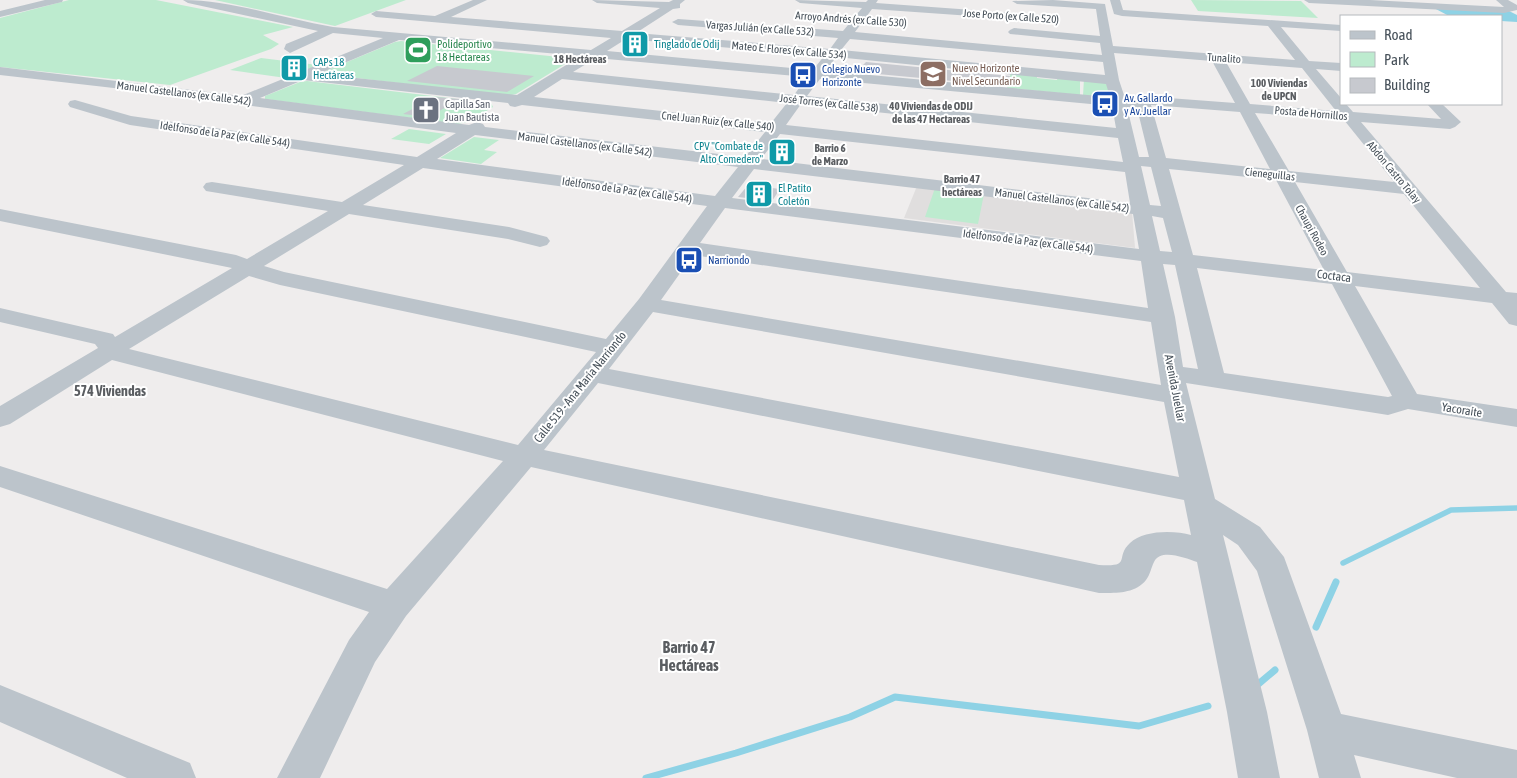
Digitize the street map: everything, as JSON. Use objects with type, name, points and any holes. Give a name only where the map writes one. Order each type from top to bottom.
[{"type":"street","points":[[9,1],[66,0]]},
{"type":"street","name":"Posta de Hornillos","points":[[188,0],[263,15],[302,26],[333,30],[1119,103],[1142,102],[1450,124],[1453,122],[1435,105]]},
{"type":"street","points":[[597,0],[676,3],[691,7]]},
{"type":"street","name":"Jose Porto (ex Calle 520)","points":[[800,0],[871,2],[1055,19]]},
{"type":"street","points":[[1115,0],[1118,12],[1122,13],[1178,13],[1272,24],[1340,28]]},
{"type":"street","points":[[1309,0],[1512,10],[1514,8],[1501,0]]},
{"type":"street","points":[[1325,0],[1339,11]]},
{"type":"street","points":[[0,14],[45,1]]},
{"type":"street","points":[[1009,1],[1105,3]]},
{"type":"street","name":"Calle 519 - Ana María Narriondo","points":[[298,778],[362,651],[394,606],[524,456],[592,374],[689,248],[719,203],[818,75],[871,2]]},
{"type":"street","points":[[440,3],[469,5],[486,3]]},
{"type":"street","points":[[504,110],[676,3]]},
{"type":"street","name":"Avenida Juellar","points":[[1105,3],[1098,22],[1107,49],[1112,80],[1119,103],[1142,209],[1163,317],[1173,385],[1200,498],[1259,778]]},
{"type":"street","points":[[350,56],[290,49],[290,47],[402,4]]},
{"type":"street","points":[[219,110],[469,5]]},
{"type":"street","name":"Mateo E. Flores (ex Calle 534)","points":[[368,17],[436,19],[834,53],[1112,80]]},
{"type":"street","name":"Vargas Julián (ex Calle 532)","points":[[629,18],[848,35],[1107,49]]},
{"type":"street","name":"Abdon Castro Tolay","points":[[1272,24],[1408,189],[1509,299],[1517,319]]},
{"type":"street","points":[[1007,32],[1107,49]]},
{"type":"street","name":"Tunalito","points":[[1107,49],[1340,67]]},
{"type":"street","name":"Chaupi Rodeo","points":[[1217,58],[1408,402]]},
{"type":"street","name":"Manuel Castellanos (ex Calle 542)","points":[[0,71],[125,85],[749,164],[1171,213]]},
{"type":"street","name":"José Torres (ex Calle 538)","points":[[561,75],[1126,134]]},
{"type":"street","name":"Cnel Juan Ruiz (ex Calle 540)","points":[[302,76],[777,128],[1132,164]]},
{"type":"street","name":"Idelfonso de la Paz (ex Calle 544)","points":[[125,85],[67,102],[130,120],[178,127],[719,203],[1151,256]]},
{"type":"street","points":[[106,112],[169,91]]},
{"type":"street","points":[[1142,102],[1184,260],[1212,379]]},
{"type":"street","points":[[178,127],[202,117]]},
{"type":"street","points":[[0,418],[348,207],[487,120]]},
{"type":"street","name":"Cieneguillas","points":[[1132,164],[1157,162],[1408,189]]},
{"type":"street","points":[[212,188],[348,207],[509,233],[540,241]]},
{"type":"street","points":[[0,215],[236,261],[246,268],[280,278],[612,348]]},
{"type":"street","points":[[689,248],[1163,317]]},
{"type":"street","name":"Coctaca","points":[[1151,256],[1509,299]]},
{"type":"street","name":"Yacoraíte","points":[[647,304],[1173,385],[1212,379],[1388,406],[1408,402],[1517,418]]},
{"type":"street","points":[[0,315],[104,339],[112,349],[126,356],[524,456],[1099,579],[1120,580],[1133,572],[1141,552],[1156,543],[1173,542],[1212,554]]},
{"type":"street","points":[[592,374],[1200,498],[1250,536],[1272,566],[1327,730],[1340,778]]},
{"type":"street","points":[[0,476],[394,606]]},
{"type":"street","points":[[0,703],[175,778]]},
{"type":"street","points":[[1327,730],[1517,771]]},
{"type":"shaded area","points":[[917,186],[1132,212],[1135,248],[904,218]]},
{"type":"green space","points":[[69,0],[156,0],[293,27],[263,35],[279,44],[271,49],[170,85],[0,67],[0,18]]},
{"type":"green space","points":[[215,0],[406,0],[335,26]]},
{"type":"green space","points":[[1191,0],[1301,1],[1318,18],[1198,11]]},
{"type":"green space","points":[[401,41],[569,58],[570,61],[516,94],[507,96],[323,74],[323,72]]},
{"type":"green space","points":[[261,58],[318,65],[286,78],[230,70]]},
{"type":"green space","points":[[1011,72],[1057,80],[1058,76],[1080,78],[1080,95],[1007,88]]},
{"type":"green space","points":[[1084,78],[1107,81],[1110,98],[1083,96]]},
{"type":"green space","points":[[307,81],[491,103],[493,107],[468,122],[457,124],[265,99],[265,96]]},
{"type":"green space","points":[[409,129],[446,134],[429,144],[391,139]]},
{"type":"green space","points":[[474,137],[499,140],[484,150],[497,152],[481,164],[440,158]]},
{"type":"green space","points":[[935,188],[984,194],[978,224],[925,217]]},
{"type":"water","points":[[1434,8],[1509,11],[1517,15],[1517,22],[1502,21],[1502,15],[1447,15]]},
{"type":"building","name":"Nuevo Horizonte Nivel Secundario","points":[[866,62],[1010,76],[1007,86],[856,72]]},
{"type":"building","points":[[437,66],[534,76],[507,92],[407,81]]},
{"type":"building","name":"Capilla San Juan Bautista","points":[[435,97],[460,99],[429,117],[403,114]]},
{"type":"building","name":"El Patito Coletón","points":[[748,185],[780,189],[772,201],[738,197]]},
{"type":"waterway","points":[[1343,563],[1451,510],[1517,508]]},
{"type":"waterway","points":[[1316,627],[1336,582]]},
{"type":"waterway","points":[[1256,686],[1275,670]]},
{"type":"waterway","points":[[646,778],[736,753],[850,717],[895,697],[1139,726],[1208,706]]},
{"type":"place","name":"Tinglado de Odij","points":[[635,44]]},
{"type":"place","name":"Polideportivo 18 Hectareas","points":[[418,50]]},
{"type":"place","name":"CAPs 18 Hectáreas","points":[[294,68]]},
{"type":"place","name":"Nuevo Horizonte Nivel Secundario","points":[[933,74]]},
{"type":"place","name":"Colegio Nuevo Horizonte","points":[[803,75]]},
{"type":"place","name":"Av. Gallardo y Av. Juellar","points":[[1105,104]]},
{"type":"place","name":"Capilla San Juan Bautista","points":[[426,110]]},
{"type":"place","name":"CPV \"Combate de Alto Comedero\"","points":[[782,152]]},
{"type":"place","name":"El Patito Coletón","points":[[759,194]]},
{"type":"place","name":"Narriondo","points":[[689,260]]},
{"type":"district","name":"18 Hectáreas","points":[[580,59]]},
{"type":"district","name":"100 Viviendas de UPCN","points":[[1279,89]]},
{"type":"district","name":"40 Viviendas de ODIJ de las 47 Hectareas","points":[[931,112]]},
{"type":"district","name":"Barrio 6 de Marzo","points":[[830,154]]},
{"type":"district","name":"Barrio 47 hectáreas","points":[[962,185]]},
{"type":"district","name":"574 Viviendas","points":[[110,391]]},
{"type":"district","name":"Barrio 47 Hectáreas","points":[[689,656]]}]
